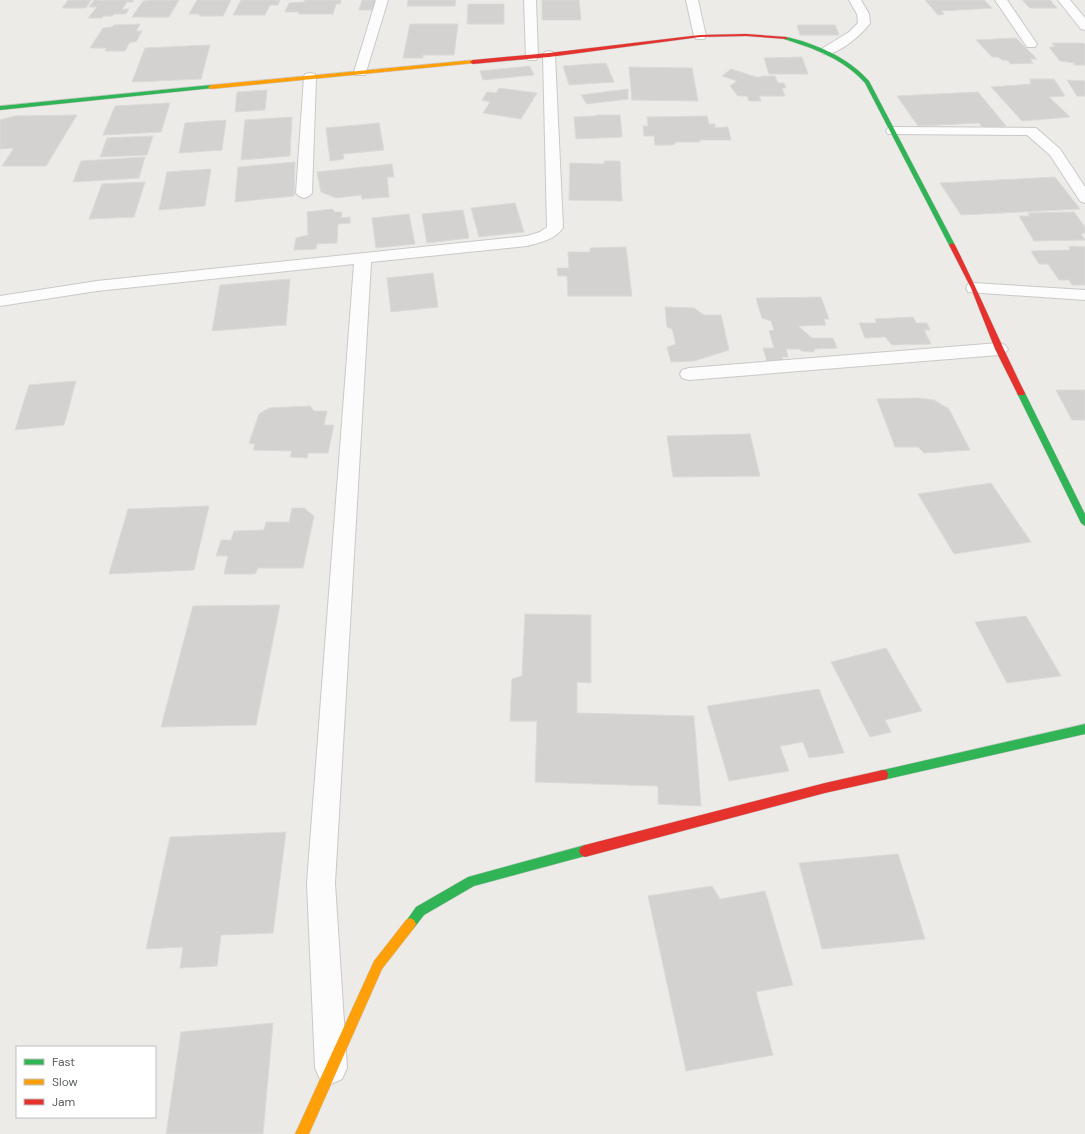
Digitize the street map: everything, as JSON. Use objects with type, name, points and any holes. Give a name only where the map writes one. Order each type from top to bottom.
[{"type":"street","points":[[360,72],[382,0]]},
{"type":"street","points":[[530,0],[532,57]]},
{"type":"street","points":[[692,0],[700,36]]},
{"type":"street","points":[[827,51],[859,29],[864,23],[864,17],[854,0]]},
{"type":"street","points":[[1001,0],[1031,44]]},
{"type":"street","points":[[1064,0],[1085,26]]},
{"type":"street","points":[[0,108],[360,72],[532,57],[700,36],[746,35],[783,37],[827,51],[850,64],[867,82],[974,288],[999,349],[1085,523]]},
{"type":"street","points":[[0,301],[96,286],[527,241],[543,238],[550,234],[555,228],[549,55]]},
{"type":"street","points":[[304,193],[310,77]]},
{"type":"street","points":[[893,131],[1031,131],[1055,152],[1085,198]]},
{"type":"street","points":[[331,1068],[321,883],[363,258]]},
{"type":"street","points":[[974,288],[1084,298]]},
{"type":"street","points":[[689,374],[999,349]]},
{"type":"street","points":[[302,1134],[378,965],[420,911],[472,881],[825,788],[1085,729]]},
{"type":"building","points":[[68,0],[91,0],[86,8],[62,8]]},
{"type":"building","points":[[94,0],[134,0],[133,2],[127,2],[122,9],[129,9],[126,14],[114,14],[113,16],[103,16],[102,18],[88,18],[97,7],[89,7]]},
{"type":"building","points":[[179,0],[169,17],[132,17],[143,1]]},
{"type":"building","points":[[197,0],[231,0],[223,16],[199,16],[200,14],[189,14]]},
{"type":"building","points":[[241,0],[280,0],[278,5],[270,5],[265,15],[233,15]]},
{"type":"building","points":[[305,0],[341,0],[340,4],[336,4],[333,14],[298,14],[299,12],[285,12],[289,3],[304,2]]},
{"type":"building","points":[[362,0],[382,0],[379,10],[359,10]]},
{"type":"building","points":[[408,0],[456,0],[455,6],[407,6]]},
{"type":"building","points":[[542,0],[579,0],[581,20],[542,20]]},
{"type":"building","points":[[925,0],[984,0],[992,8],[941,11],[944,14],[938,15]]},
{"type":"building","points":[[1022,0],[1050,0],[1057,8],[1030,8]]},
{"type":"building","points":[[468,4],[504,4],[504,24],[467,24]]},
{"type":"building","points":[[140,24],[136,31],[142,31],[136,42],[130,42],[125,51],[105,51],[107,48],[90,48],[103,28],[112,27],[114,25]]},
{"type":"building","points":[[410,24],[458,24],[454,55],[423,55],[423,58],[403,58]]},
{"type":"building","points":[[797,25],[835,25],[839,35],[800,35]]},
{"type":"building","points":[[1016,38],[1037,59],[1030,59],[1033,63],[1011,64],[1007,60],[992,57],[976,40]]},
{"type":"building","points":[[1052,43],[1083,43],[1085,45],[1085,65],[1074,65],[1075,63],[1060,61],[1049,47],[1055,47]]},
{"type":"building","points":[[210,45],[201,79],[132,82],[145,48]]},
{"type":"building","points":[[802,57],[808,74],[769,74],[764,58]]},
{"type":"building","points":[[606,63],[614,82],[569,85],[563,66]]},
{"type":"building","points":[[530,66],[534,75],[483,80],[480,71]]},
{"type":"building","points":[[629,67],[692,68],[698,101],[632,100]]},
{"type":"building","points":[[731,69],[756,77],[775,76],[778,83],[784,83],[786,88],[782,88],[785,96],[759,96],[761,101],[749,101],[747,96],[738,96],[730,86],[737,81],[722,76]]},
{"type":"building","points":[[1030,79],[1054,79],[1065,96],[1049,97],[1070,117],[1022,121],[991,87],[1031,84]]},
{"type":"building","points":[[1067,80],[1085,81],[1085,96],[1077,96]]},
{"type":"building","points":[[499,88],[537,93],[521,119],[483,113],[490,102],[482,100],[487,92],[496,93]]},
{"type":"building","points":[[628,89],[628,99],[587,104],[581,95]]},
{"type":"building","points":[[267,90],[265,110],[235,112],[237,92]]},
{"type":"building","points":[[978,92],[1006,126],[983,128],[979,123],[918,126],[897,96]]},
{"type":"building","points":[[170,103],[161,132],[103,135],[115,106]]},
{"type":"building","points":[[77,115],[46,166],[2,166],[14,148],[0,149],[0,120],[15,116]]},
{"type":"building","points":[[620,115],[622,137],[576,139],[574,117]]},
{"type":"building","points":[[707,116],[709,124],[715,124],[715,128],[728,127],[731,140],[699,140],[700,142],[675,142],[675,144],[671,145],[655,145],[654,136],[644,136],[643,126],[648,126],[647,117]]},
{"type":"building","points":[[292,117],[290,156],[241,160],[245,120]]},
{"type":"building","points":[[226,120],[222,150],[179,153],[185,123]]},
{"type":"building","points":[[379,123],[384,150],[343,154],[344,159],[330,161],[326,128]]},
{"type":"building","points":[[153,136],[147,155],[100,157],[107,138]]},
{"type":"building","points":[[145,157],[139,178],[73,182],[81,161]]},
{"type":"building","points":[[604,161],[620,161],[622,201],[569,200],[570,163],[604,164]]},
{"type":"building","points":[[295,162],[294,196],[235,202],[238,167]]},
{"type":"building","points":[[392,164],[394,177],[387,177],[389,197],[362,199],[361,195],[336,198],[321,192],[317,172]]},
{"type":"building","points":[[211,169],[205,206],[159,210],[167,172]]},
{"type":"building","points":[[1055,177],[1080,209],[961,215],[940,183]]},
{"type":"building","points":[[145,182],[134,217],[89,219],[102,184]]},
{"type":"building","points":[[515,203],[524,232],[479,237],[471,208]]},
{"type":"building","points":[[332,209],[335,212],[342,212],[341,218],[350,217],[350,223],[338,224],[337,243],[317,244],[316,249],[294,250],[296,238],[308,235],[307,212]]},
{"type":"building","points":[[463,210],[469,238],[427,243],[422,214]]},
{"type":"building","points":[[1074,212],[1085,227],[1085,233],[1081,234],[1085,240],[1034,241],[1019,216],[1030,216],[1028,213]]},
{"type":"building","points":[[409,214],[415,244],[376,248],[372,218]]},
{"type":"building","points":[[1069,246],[1085,247],[1085,285],[1072,285],[1069,280],[1059,280],[1048,264],[1039,264],[1031,251],[1070,250]]},
{"type":"building","points":[[626,247],[632,296],[568,296],[567,276],[558,276],[557,268],[569,268],[568,252],[590,252],[590,248]]},
{"type":"building","points":[[433,273],[438,307],[391,312],[387,278]]},
{"type":"building","points":[[290,279],[286,325],[212,331],[220,285]]},
{"type":"building","points":[[821,297],[829,319],[824,319],[826,325],[798,326],[812,338],[833,338],[837,348],[815,349],[813,352],[802,351],[799,349],[786,349],[788,357],[782,357],[785,365],[768,365],[763,348],[774,348],[769,331],[774,330],[771,321],[762,318],[756,298]]},
{"type":"building","points":[[665,307],[694,308],[704,315],[721,315],[729,350],[694,361],[671,362],[667,347],[676,344],[672,329],[667,327]]},
{"type":"building","points":[[913,317],[916,323],[927,323],[930,330],[924,330],[931,344],[892,345],[885,337],[865,338],[859,323],[876,323],[875,319]]},
{"type":"building","points":[[76,381],[64,425],[15,430],[29,385]]},
{"type":"building","points":[[1056,390],[1085,390],[1085,420],[1072,420]]},
{"type":"building","points":[[919,398],[934,400],[949,409],[970,450],[924,453],[918,447],[895,447],[877,399]]},
{"type":"building","points":[[310,406],[314,411],[327,411],[324,425],[334,425],[328,453],[308,453],[307,458],[290,457],[292,451],[253,450],[255,444],[249,443],[259,414],[269,408]]},
{"type":"building","points":[[750,434],[760,476],[673,477],[667,436]]},
{"type":"building","points":[[991,483],[1031,542],[954,554],[918,494]]},
{"type":"building","points":[[209,506],[194,570],[109,574],[128,509]]},
{"type":"building","points":[[292,508],[304,508],[314,516],[303,568],[258,568],[255,574],[224,574],[228,556],[216,556],[221,540],[231,540],[234,531],[264,530],[266,522],[289,522]]},
{"type":"building","points":[[280,605],[256,725],[161,727],[193,606]]},
{"type":"building","points":[[525,614],[591,615],[591,683],[577,682],[577,713],[694,716],[701,806],[658,804],[658,786],[535,782],[537,721],[510,721],[512,679],[522,676]]},
{"type":"building","points":[[1026,616],[1061,676],[1007,683],[975,622]]},
{"type":"building","points":[[886,648],[922,711],[885,720],[891,732],[870,737],[831,662]]},
{"type":"building","points":[[819,689],[844,753],[809,758],[803,742],[780,746],[789,771],[729,781],[707,706]]},
{"type":"building","points":[[286,832],[273,933],[221,935],[217,966],[180,968],[183,947],[146,949],[170,837]]},
{"type":"building","points":[[898,854],[925,939],[822,949],[799,863]]},
{"type":"building","points":[[712,886],[720,899],[765,891],[793,985],[756,992],[773,1055],[686,1071],[648,896]]},
{"type":"building","points":[[273,1023],[263,1134],[166,1134],[181,1032]]},
{"type":"traffic: fast","points":[[786,38],[820,49],[840,59],[850,65],[867,82],[952,245]]},
{"type":"traffic: fast","points":[[0,108],[211,87]]},
{"type":"traffic: fast","points":[[1021,393],[1085,523]]},
{"type":"traffic: fast","points":[[883,775],[1085,729]]},
{"type":"traffic: fast","points":[[410,924],[420,911],[472,881],[585,851]]},
{"type":"traffic: slow","points":[[211,87],[473,62]]},
{"type":"traffic: slow","points":[[302,1134],[378,965],[410,924]]},
{"type":"traffic: jam","points":[[473,62],[549,55],[700,36],[746,35],[786,38]]},
{"type":"traffic: jam","points":[[952,245],[974,288],[999,349],[1021,393]]},
{"type":"traffic: jam","points":[[585,851],[825,788],[883,775]]}]
